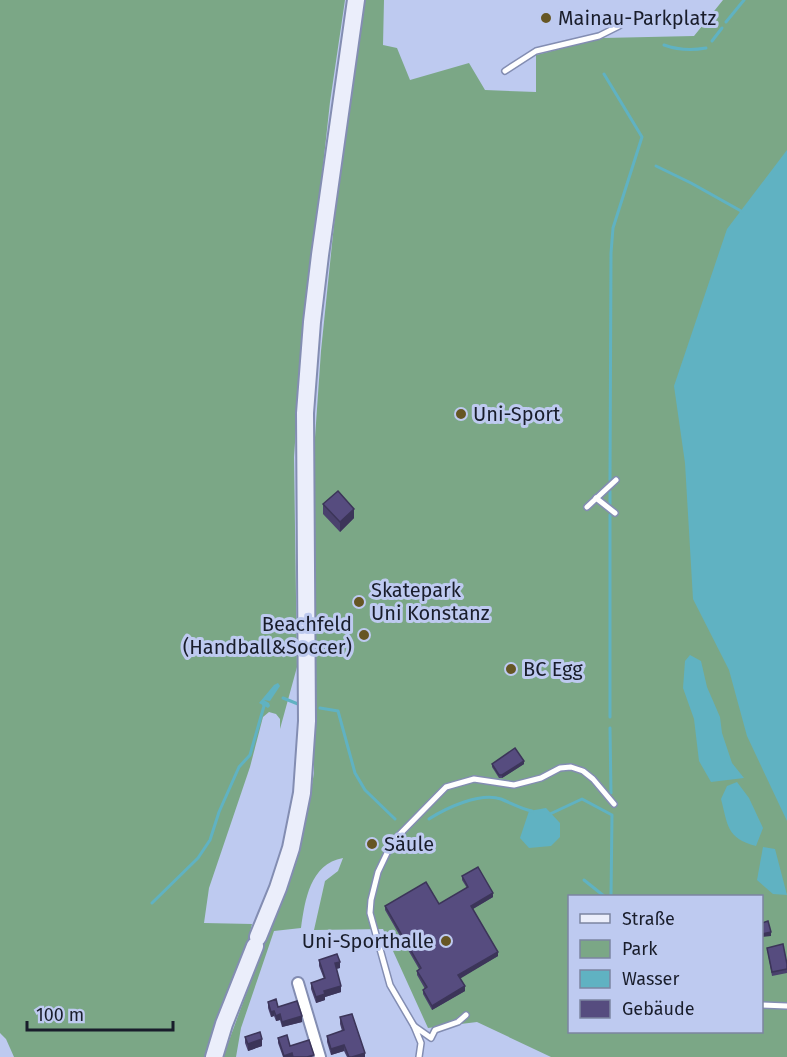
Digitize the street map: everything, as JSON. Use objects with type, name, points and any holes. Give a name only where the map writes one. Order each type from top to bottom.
[{"type":"main road","points":[[214,1057],[224,1024],[278,888],[291,848],[302,793],[307,721],[305,413],[320,255],[356,0]]},
{"type":"street","points":[[298,983],[320,1057]]},
{"type":"lane","points":[[505,71],[536,51],[599,36],[619,26]]},
{"type":"lane","points":[[587,507],[616,480]]},
{"type":"lane","points":[[596,498],[615,513]]},
{"type":"lane","points":[[418,1057],[421,1043],[414,1026],[390,985],[370,912],[378,872],[397,837],[446,788],[474,779],[514,785],[541,778],[560,768],[571,767],[583,771],[593,779],[614,804]]},
{"type":"lane","points":[[763,1005],[787,1006]]},
{"type":"lane","points":[[414,1026],[430,1038],[435,1030],[458,1022],[466,1015]]},
{"type":"green space","points":[[0,0],[345,0],[330,102],[299,386],[294,457],[297,667],[280,729],[280,719],[276,714],[269,712],[263,717],[250,767],[209,888],[204,923],[252,924],[247,945],[207,1057],[14,1057],[6,1039],[0,1033]]},
{"type":"green space","points":[[362,0],[384,0],[383,45],[397,48],[410,80],[469,63],[485,90],[536,92],[536,55],[603,38],[694,36],[723,0],[787,0],[787,1057],[551,1057],[477,1022],[428,1028],[383,929],[314,930],[325,881],[338,871],[343,858],[332,862],[316,875],[307,895],[301,928],[274,931],[241,1028],[236,1057],[223,1057],[296,863],[314,773],[314,452],[321,351],[346,108]]},
{"type":"water","points":[[787,150],[787,821],[747,736],[729,670],[693,599],[685,463],[674,386],[727,229]]},
{"type":"water","points":[[690,655],[701,661],[707,687],[720,717],[722,733],[732,763],[744,778],[711,782],[699,761],[694,719],[683,688],[685,661]]},
{"type":"water","points":[[278,683],[280,686],[270,701],[264,700],[270,706],[268,708],[259,703],[274,685]]},
{"type":"water","points":[[737,782],[749,798],[763,828],[756,846],[739,839],[727,823],[721,799],[727,786]]},
{"type":"water","points":[[546,808],[560,823],[560,837],[551,846],[529,848],[520,838],[529,811]]},
{"type":"water","points":[[763,847],[775,849],[787,895],[773,894],[757,880]]},
{"type":"building","points":[[338,491],[354,509],[340,522],[323,504]]},
{"type":"building","points":[[515,748],[524,761],[499,775],[492,764]]},
{"type":"building","name":"Uni-Sporthalle","points":[[478,867],[493,893],[471,906],[498,952],[458,975],[465,986],[432,1006],[423,990],[427,987],[417,971],[421,968],[385,906],[426,882],[439,904],[468,887],[462,876]]},
{"type":"building","points":[[768,921],[771,932],[763,934],[763,923]]},
{"type":"building","points":[[783,944],[787,969],[772,972],[767,948]]},
{"type":"building","points":[[337,954],[340,962],[335,963],[341,986],[324,991],[325,994],[316,997],[311,983],[325,978],[319,960]]},
{"type":"building","points":[[276,999],[278,1007],[297,1001],[302,1016],[282,1022],[280,1014],[276,1016],[274,1011],[271,1012],[268,1002]]},
{"type":"building","points":[[352,1014],[365,1053],[349,1057],[344,1045],[331,1049],[327,1036],[344,1030],[340,1017]]},
{"type":"building","points":[[260,1032],[262,1039],[248,1044],[245,1037]]},
{"type":"building","points":[[287,1035],[290,1046],[309,1040],[314,1055],[293,1057],[292,1053],[284,1056],[278,1038]]},
{"type":"waterway","points":[[726,22],[744,0]]},
{"type":"waterway","points":[[712,41],[722,28]]},
{"type":"waterway","points":[[664,45],[684,50],[706,48]]},
{"type":"waterway","points":[[604,74],[642,137],[613,228],[610,480]]},
{"type":"waterway","points":[[656,166],[741,211]]},
{"type":"waterway","points":[[610,491],[610,504]]},
{"type":"waterway","points":[[610,515],[610,717]]},
{"type":"waterway","points":[[283,698],[298,704]]},
{"type":"waterway","points":[[152,903],[198,858],[210,840],[219,812],[239,767],[250,755],[263,703]]},
{"type":"waterway","points":[[320,708],[338,711],[355,773],[365,790],[395,819]]},
{"type":"waterway","points":[[610,728],[611,793]]},
{"type":"waterway","points":[[429,819],[444,810],[473,799],[493,797],[532,811]]},
{"type":"waterway","points":[[550,814],[582,799],[612,815],[611,895]]},
{"type":"waterway","points":[[584,880],[603,895]]},
{"type":"place","name":"Mainau-Parkplatz","points":[[546,18]]},
{"type":"place","name":"Uni-Sport","points":[[461,414]]},
{"type":"place","name":"Skatepark Uni Konstanz","points":[[359,602]]},
{"type":"place","name":"Beachfeld (Handball&Soccer)","points":[[364,635]]},
{"type":"place","name":"BC Egg","points":[[511,669]]},
{"type":"place","name":"Säule","points":[[372,844]]},
{"type":"place","name":"Uni-Sporthalle","points":[[446,941]]}]
